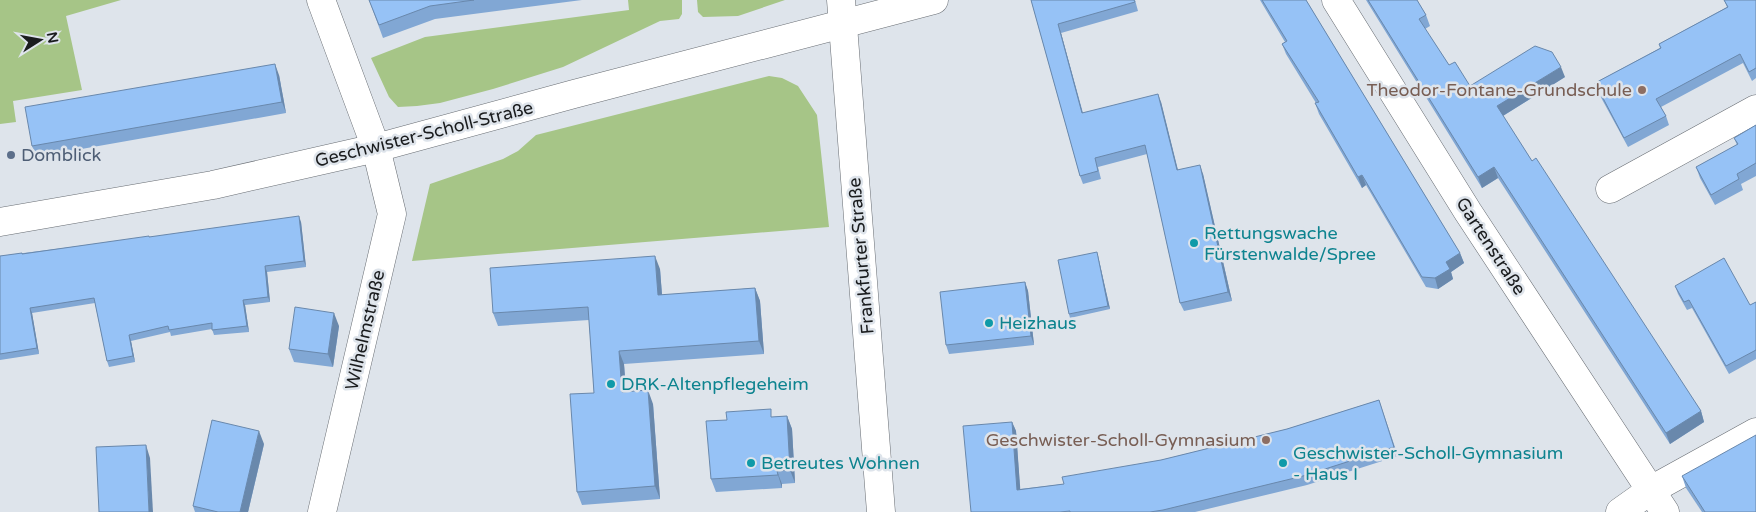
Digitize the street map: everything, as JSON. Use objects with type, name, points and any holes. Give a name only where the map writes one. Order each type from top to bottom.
[{"type":"street","name":"Wilhelmstraße","points":[[321,0],[376,148],[392,214],[322,512]]},
{"type":"street","name":"Geschwister-Scholl-Straße","points":[[0,222],[213,185],[376,148],[666,70],[842,12],[934,0]]},
{"type":"street","name":"Gartenstraße","points":[[1336,0],[1468,212],[1658,501]]},
{"type":"street","name":"Frankfurter Straße","points":[[842,12],[881,512]]},
{"type":"street","points":[[1610,190],[1756,109]]},
{"type":"street","points":[[1620,512],[1658,501],[1756,432]]},
{"type":"green space","points":[[0,0],[121,0],[66,16],[82,90],[13,101],[16,122],[0,124]]},
{"type":"green space","points":[[628,0],[682,0],[682,14],[679,19],[660,21],[563,67],[440,103],[398,107],[389,97],[371,58],[425,37],[629,10]]},
{"type":"green space","points":[[697,0],[785,0],[738,16],[703,17],[698,12]]},
{"type":"green space","points":[[769,76],[782,78],[798,86],[817,115],[829,227],[412,261],[430,184],[503,159],[518,151],[536,135]]},
{"type":"building","points":[[369,0],[474,0],[430,6],[379,25]]},
{"type":"building","points":[[1031,0],[1134,0],[1135,2],[1058,24],[1082,113],[1158,94],[1177,170],[1200,165],[1228,292],[1180,303],[1145,145],[1095,158],[1098,171],[1080,176]]},
{"type":"building","points":[[1262,0],[1306,0],[1460,253],[1446,262],[1450,269],[1435,278],[1422,277],[1362,175],[1358,177],[1315,103],[1319,102],[1282,44],[1287,41]]},
{"type":"building","points":[[1368,0],[1417,0],[1426,15],[1419,19],[1449,65],[1455,62],[1470,86],[1535,46],[1552,52],[1561,67],[1497,106],[1532,161],[1536,158],[1701,411],[1666,433],[1494,167],[1478,177]]},
{"type":"building","points":[[1724,0],[1756,0],[1756,68],[1749,72],[1740,54],[1656,99],[1666,116],[1624,138],[1595,83],[1661,48],[1659,44],[1728,7]]},
{"type":"building","points":[[275,64],[282,102],[32,146],[25,107]]},
{"type":"building","points":[[1756,125],[1756,163],[1737,174],[1739,179],[1711,195],[1696,167],[1738,144],[1734,138]]},
{"type":"building","points":[[299,216],[304,261],[265,266],[268,297],[243,300],[247,326],[212,330],[212,323],[169,330],[168,326],[129,335],[133,356],[107,361],[94,298],[30,308],[37,348],[0,354],[0,256]]},
{"type":"building","points":[[1097,252],[1108,306],[1069,314],[1058,260]]},
{"type":"building","name":"DRK-Altenpflegeheim","points":[[655,256],[658,295],[755,288],[759,341],[619,351],[622,392],[648,390],[655,486],[577,492],[570,394],[594,393],[588,307],[493,313],[490,268]]},
{"type":"building","points":[[1724,258],[1750,305],[1756,302],[1756,350],[1726,366],[1689,300],[1684,302],[1675,286]]},
{"type":"building","name":"Heizhaus","points":[[1025,282],[1031,336],[946,345],[940,292]]},
{"type":"building","points":[[295,307],[334,313],[328,354],[289,349]]},
{"type":"building","name":"Geschwister-Scholl-Gymnasium - Haus I","points":[[1379,400],[1394,447],[1303,476],[1150,512],[971,512],[963,426],[1012,422],[1017,490],[1064,484],[1062,477],[1161,460],[1287,429]]},
{"type":"building","name":"Betreutes Wohnen","points":[[771,409],[771,417],[787,416],[790,470],[777,471],[778,475],[711,479],[706,421],[727,420],[726,412]]},
{"type":"building","points":[[212,420],[259,431],[240,512],[218,512],[193,506]]},
{"type":"building","points":[[1756,435],[1756,512],[1705,512],[1682,476]]},
{"type":"building","points":[[146,445],[149,512],[99,512],[96,447]]},
{"type":"place","name":"Theodor-Fontane-Grundschule","points":[[1642,90]]},
{"type":"place","name":"Domblick","points":[[11,155]]},
{"type":"place","name":"Rettungswache Fürstenwalde/Spree","points":[[1194,243]]},
{"type":"place","name":"Heizhaus","points":[[989,323]]},
{"type":"place","name":"DRK-Altenpflegeheim","points":[[611,384]]},
{"type":"place","name":"Geschwister-Scholl-Gymnasium","points":[[1266,440]]},
{"type":"place","name":"Betreutes Wohnen","points":[[751,463]]},
{"type":"place","name":"Geschwister-Scholl-Gymnasium - Haus I","points":[[1283,463]]}]
